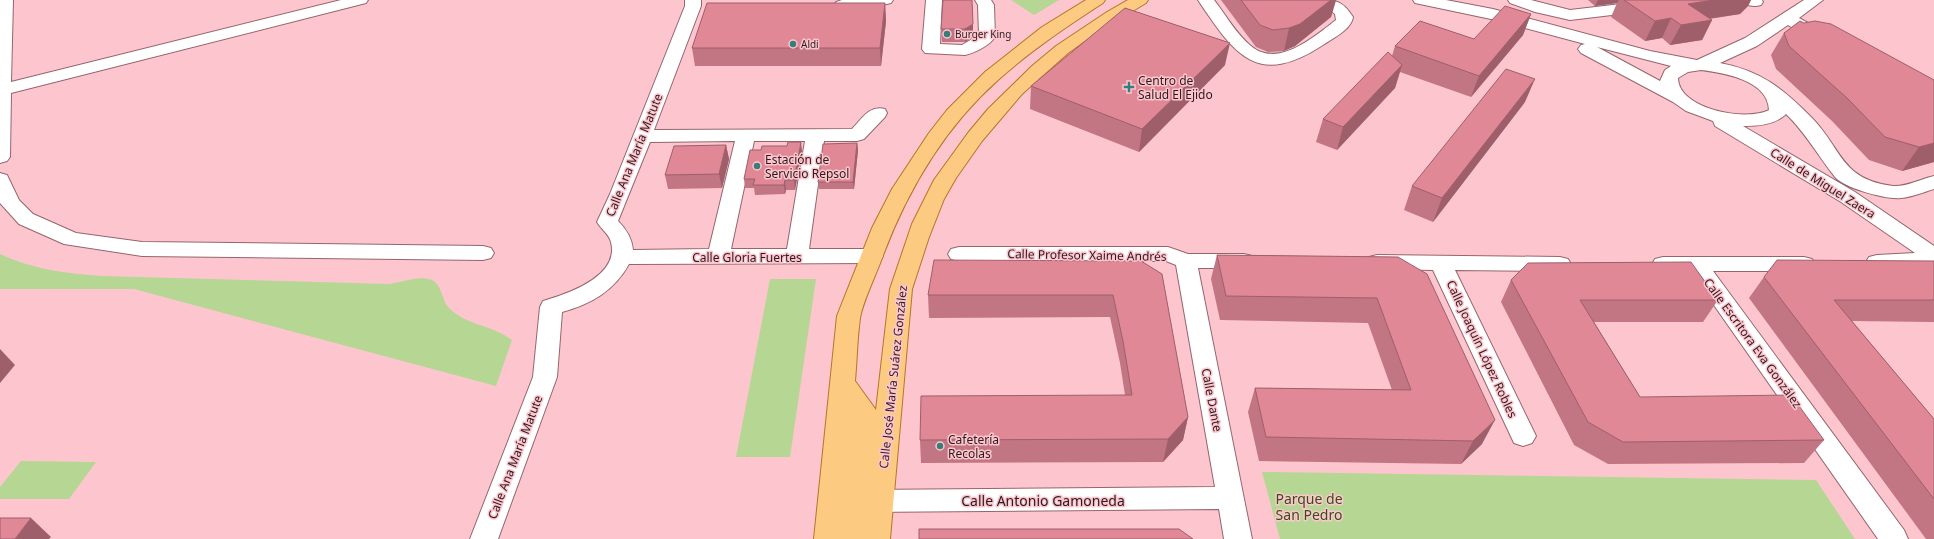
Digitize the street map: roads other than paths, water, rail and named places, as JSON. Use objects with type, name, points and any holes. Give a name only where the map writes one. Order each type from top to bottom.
[{"type":"main road","points":[[828,539],[849,316],[872,256],[902,189],[918,162],[954,114],[991,76],[1054,27],[1097,0]]},
{"type":"main road","name":"Calle José María Suárez González","points":[[876,539],[867,501],[901,289],[912,252],[940,187],[973,137],[1012,93],[1050,59],[1090,29],[1140,0]]},
{"type":"main road","points":[[842,382],[864,410],[867,501],[852,539]]},
{"type":"street","points":[[0,156],[5,0]]},
{"type":"street","points":[[1,90],[333,3],[360,0]]},
{"type":"street","points":[[829,5],[861,5],[885,0]]},
{"type":"street","points":[[934,0],[931,49],[965,50],[987,37],[986,5],[983,0]]},
{"type":"street","points":[[1206,0],[1234,38],[1247,52],[1260,58],[1283,59],[1313,46],[1344,22],[1345,17],[1341,11],[1327,1]]},
{"type":"street","points":[[1420,0],[1522,21],[1648,56],[1727,69],[1742,74],[1772,92]]},
{"type":"street","points":[[1493,14],[1509,0]]},
{"type":"street","points":[[1516,0],[1541,9],[1570,15],[1695,0]]},
{"type":"street","points":[[1679,98],[1672,90],[1668,82],[1670,75],[1675,70],[1698,65],[1750,42],[1814,0]]},
{"type":"street","name":"Calle Ana María Matute","points":[[484,539],[545,377],[551,307],[569,302],[586,294],[602,284],[616,270],[622,257],[623,241],[617,230],[607,222],[699,4]]},
{"type":"street","points":[[1788,18],[1836,46]]},
{"type":"street","points":[[1522,21],[1598,55],[1709,114],[1744,121],[1760,121],[1771,118],[1778,112],[1780,104],[1756,70],[1750,52],[1750,42]]},
{"type":"street","name":"Calle de Miguel Zaera","points":[[1772,92],[1806,123],[1843,174],[1852,181],[1892,192],[1902,192],[1934,182]]},
{"type":"street","points":[[642,136],[857,135],[878,113]]},
{"type":"street","name":"Calle de Miguel Zaera","points":[[1709,114],[1848,197],[1934,256]]},
{"type":"street","points":[[718,257],[746,135]]},
{"type":"street","points":[[796,257],[815,135]]},
{"type":"street","points":[[0,179],[10,203],[26,219],[72,239],[142,249],[483,253]]},
{"type":"street","name":"Calle Profesor Xaime Andrés","points":[[959,254],[1168,254],[1186,261],[1264,261]]},
{"type":"street","name":"Calle Gloria Fuertes","points":[[622,257],[872,256]]},
{"type":"street","points":[[1855,263],[1934,260]]},
{"type":"street","name":"Calle Dante","points":[[1186,261],[1238,539]]},
{"type":"street","points":[[1358,262],[1581,264]]},
{"type":"street","name":"Calle Joaquín López Robles","points":[[1441,263],[1522,436]]},
{"type":"street","points":[[1643,264],[1825,263]]},
{"type":"street","name":"Calle Escritora Eva González","points":[[1696,264],[1894,539]]},
{"type":"street","name":"Calle Antonio Gamoneda","points":[[867,501],[1231,498]]},
{"type":"place","name":"Burger King","points":[[947,34]]},
{"type":"place","name":"Aldi","points":[[793,44]]},
{"type":"place","name":"Centro de Salud El Ejido","points":[[1129,87]]},
{"type":"place","name":"Estación de Servicio Repsol","points":[[757,166]]},
{"type":"place","name":"Cafetería Recolas","points":[[940,446]]},
{"type":"park label","name":"Parque de San Pedro","points":[[1309,506]]}]
